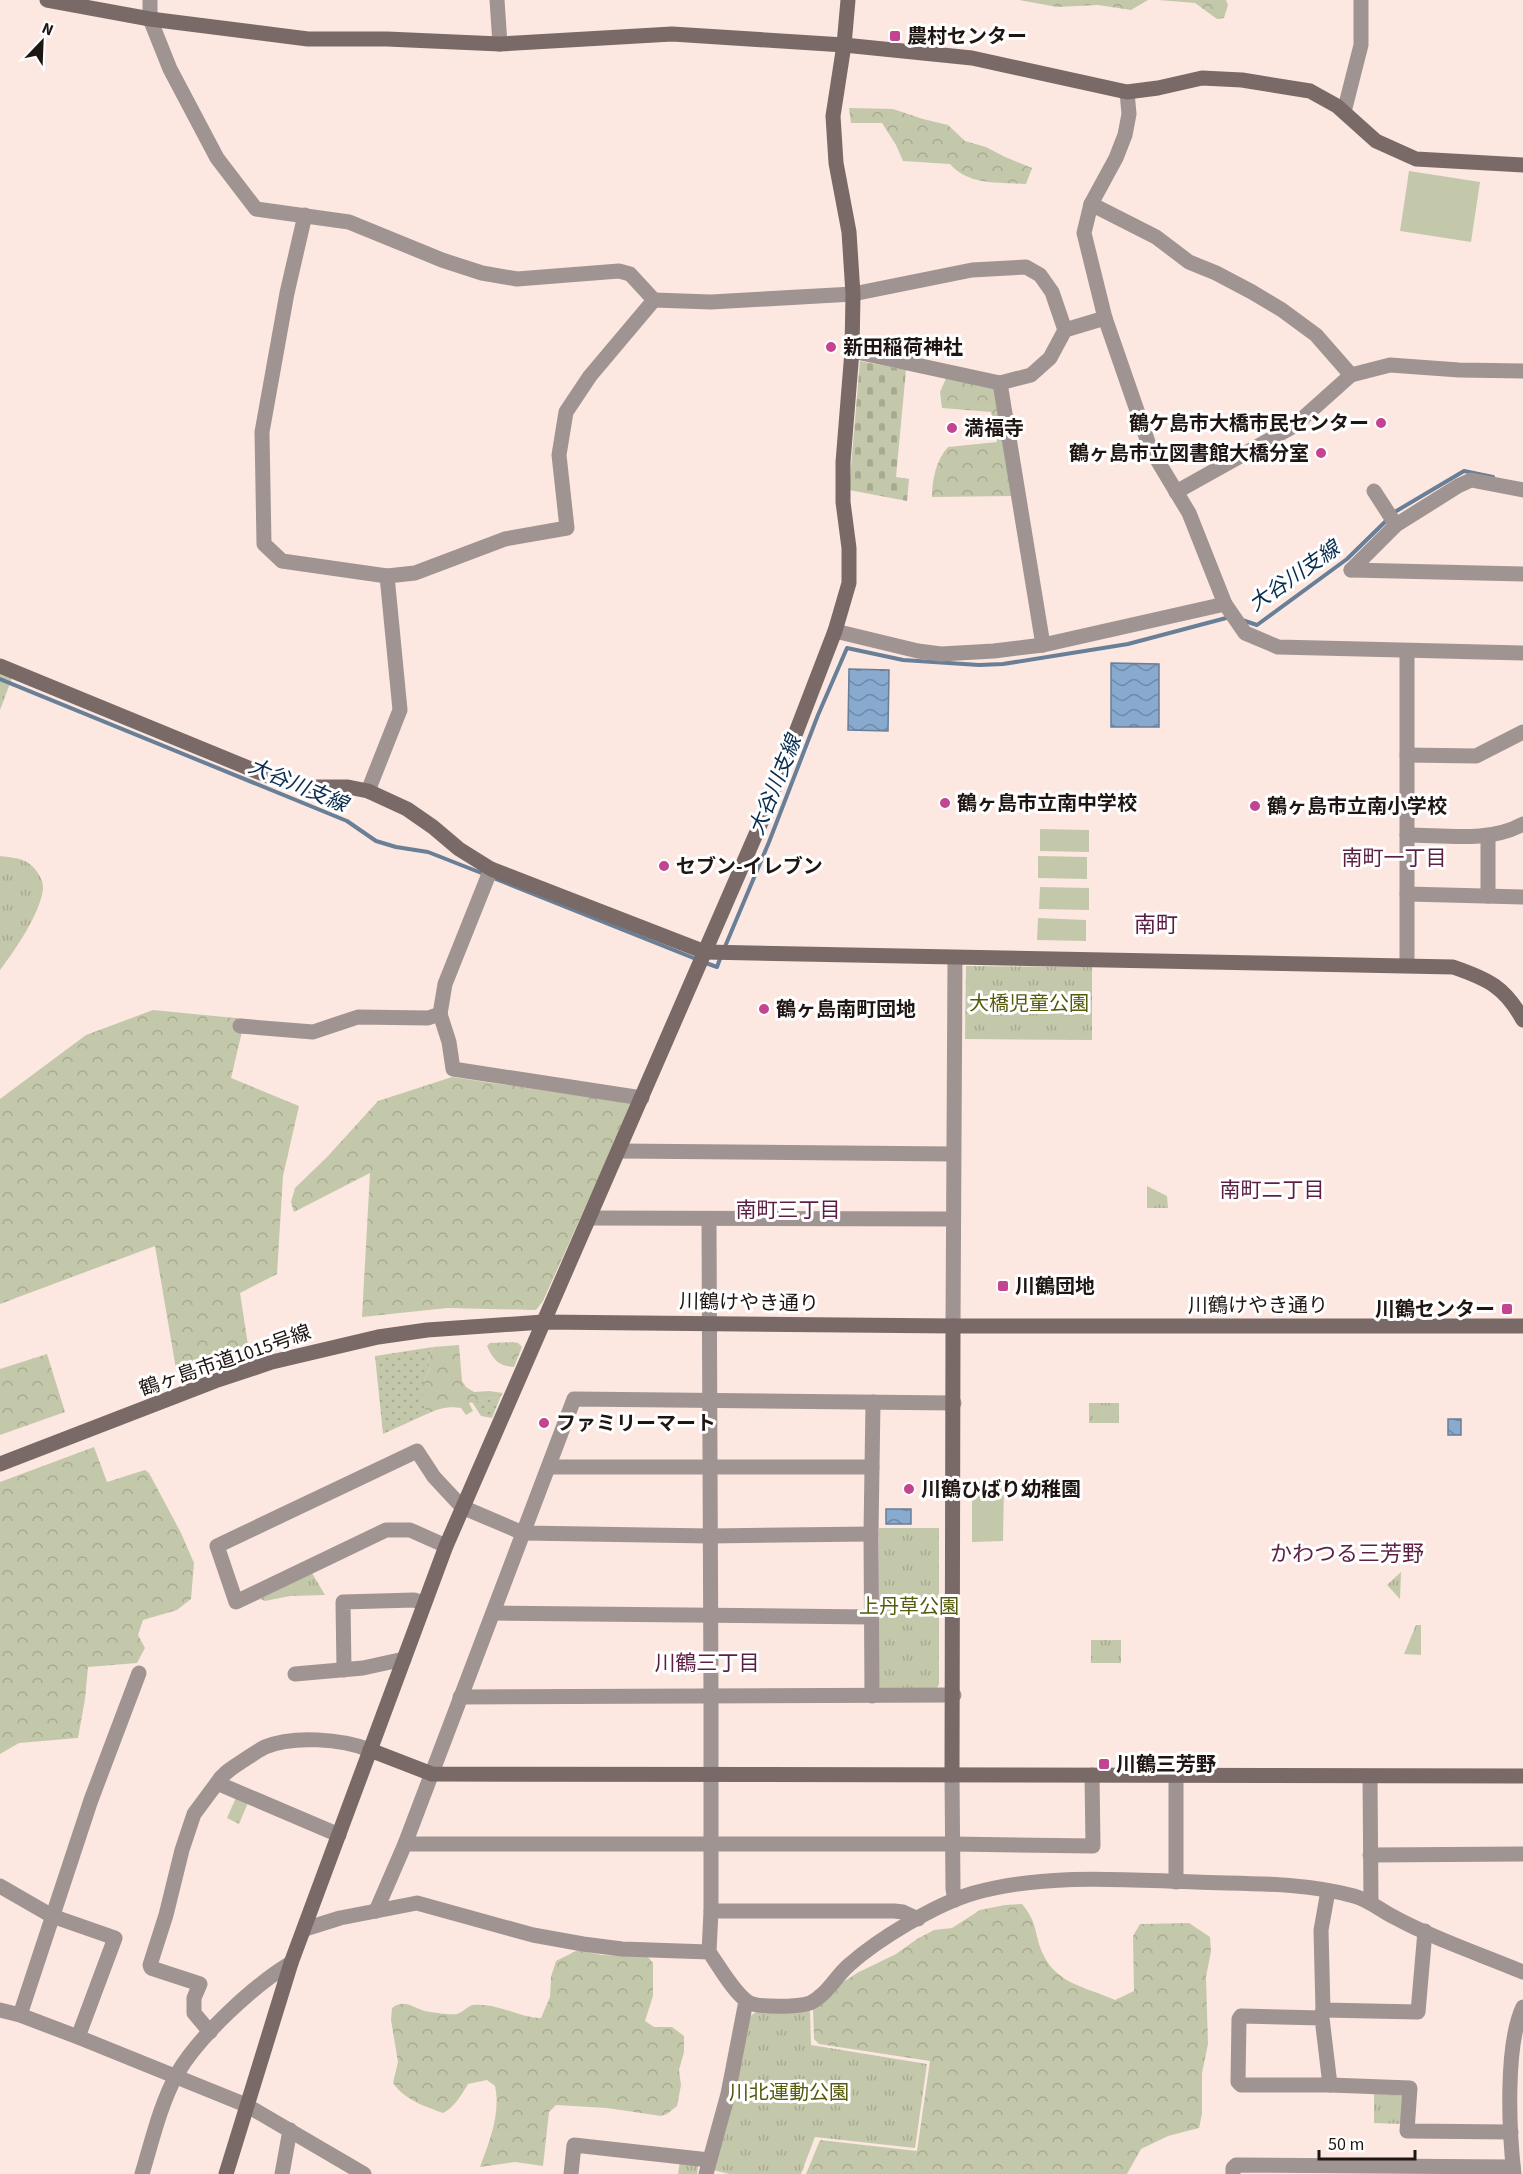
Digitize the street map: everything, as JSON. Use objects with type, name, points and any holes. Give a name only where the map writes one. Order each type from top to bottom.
[{"type":"street","points":[[46,0],[150,19],[308,39],[387,39],[501,44],[672,34],[844,45],[972,58],[1127,92],[1202,78],[1242,81],[1310,91],[1337,106],[1376,141],[1416,159],[1523,165]]},
{"type":"street","points":[[150,0],[150,19],[170,69],[217,158],[256,209],[349,222],[442,261],[482,273],[517,279],[619,271],[630,274],[654,300],[711,302],[853,294],[972,270],[1026,267],[1040,275],[1052,292],[1065,330]]},
{"type":"street","points":[[498,0],[501,44]]},
{"type":"street","points":[[226,2174],[291,1963],[446,1546],[642,1098],[709,952],[835,631],[849,583],[849,548],[843,502],[843,462],[852,351],[853,294],[849,232],[836,163],[833,116],[844,45],[848,0]]},
{"type":"street","points":[[1344,112],[1361,45],[1361,0]]},
{"type":"street","points":[[1127,92],[1129,114],[1125,135],[1116,158],[1091,204],[1084,233],[1105,318],[1150,448],[1189,513],[1225,604],[1245,633],[1278,647],[1407,652],[1523,653]]},
{"type":"street","points":[[1091,204],[1156,237],[1189,262],[1216,273],[1282,310],[1316,335],[1352,375]]},
{"type":"street","points":[[305,215],[287,293],[262,432],[264,544],[282,561],[387,576],[415,573],[505,539],[567,528],[559,455],[566,412],[590,376],[654,300]]},
{"type":"street","points":[[852,351],[1000,383],[1031,375],[1050,358],[1065,330],[1105,318]]},
{"type":"street","points":[[1176,492],[1294,426],[1352,375],[1390,365],[1459,370],[1523,370]]},
{"type":"street","points":[[1000,383],[1043,645]]},
{"type":"street","points":[[1523,490],[1471,480],[1458,486],[1396,525],[1351,570],[1523,574]]},
{"type":"street","points":[[1374,491],[1396,525]]},
{"type":"street","points":[[368,791],[400,710],[387,576]]},
{"type":"street","points":[[835,631],[918,651],[941,654],[993,651],[1043,645],[1225,604]]},
{"type":"street","points":[[1407,652],[1407,965]]},
{"type":"street","points":[[0,666],[273,778],[315,787],[348,787],[368,791],[407,808],[459,849],[491,869],[709,952],[1453,967],[1477,975],[1496,985],[1516,1007],[1523,1020]]},
{"type":"street","points":[[1407,755],[1476,756],[1523,732]]},
{"type":"street","points":[[1407,834],[1488,836],[1513,830],[1523,824]]},
{"type":"street","points":[[1488,836],[1488,896]]},
{"type":"street","points":[[491,869],[445,984],[440,1014],[449,1042],[453,1069],[642,1098]]},
{"type":"street","points":[[1407,894],[1523,897]]},
{"type":"street","points":[[955,958],[952,1775],[955,1900]]},
{"type":"street","points":[[240,1026],[313,1032],[358,1017],[428,1018],[440,1014]]},
{"type":"street","points":[[619,1151],[953,1154]]},
{"type":"street","points":[[590,1218],[953,1219]]},
{"type":"street","points":[[709,1219],[711,1323],[711,1911],[709,1952],[746,2001],[755,2006],[811,2002],[820,1996],[858,1957],[918,1919],[974,1893],[1035,1882],[1091,1880],[1176,1882],[1260,1885],[1328,1891],[1355,1896],[1371,1902],[1393,1917],[1523,1972]]},
{"type":"street","name":"川鶴けやき通り","points":[[543,1322],[953,1326],[1523,1326]]},
{"type":"street","name":"鶴ヶ島市道1015号線","points":[[0,1464],[215,1381],[292,1356],[378,1337],[427,1330],[543,1322]]},
{"type":"street","points":[[376,1911],[405,1844],[574,1399],[954,1402]]},
{"type":"street","points":[[872,1695],[873,1402]]},
{"type":"street","points":[[446,1546],[410,1530],[386,1530],[236,1602],[217,1546],[417,1451],[434,1477],[462,1507],[524,1533],[710,1536],[871,1534]]},
{"type":"street","points":[[549,1467],[872,1467]]},
{"type":"street","points":[[344,1670],[343,1602],[414,1600],[424,1603]]},
{"type":"street","points":[[493,1613],[871,1617]]},
{"type":"street","points":[[295,1674],[363,1668],[404,1659]]},
{"type":"street","points":[[20,2015],[91,1800],[139,1673]]},
{"type":"street","points":[[460,1697],[954,1695]]},
{"type":"street","points":[[210,2032],[194,2013],[194,1998],[200,1984],[151,1968],[150,1965],[194,1814],[223,1774],[264,1747],[279,1743],[330,1741],[354,1744],[432,1774],[1523,1776]]},
{"type":"street","points":[[405,1844],[1093,1846],[1092,1775]]},
{"type":"street","points":[[1176,1776],[1176,1882]]},
{"type":"street","points":[[1370,1777],[1371,1902]]},
{"type":"street","points":[[217,1783],[339,1835]]},
{"type":"street","points":[[1370,1855],[1523,1854]]},
{"type":"street","points":[[0,1886],[52,1916],[115,1938],[78,2037]]},
{"type":"street","points":[[1328,1891],[1321,1930],[1322,2014],[1330,2085]]},
{"type":"street","points":[[305,1929],[417,1903],[533,1935],[583,1944],[622,1949],[709,1952]]},
{"type":"street","points":[[711,1911],[894,1911],[903,1912],[918,1919]]},
{"type":"street","points":[[1425,1931],[1418,2012],[1241,2016],[1239,2019],[1238,2082],[1241,2085],[1410,2088],[1407,2131],[1511,2132]]},
{"type":"street","points":[[142,2174],[157,2122],[175,2077],[194,2048],[263,1982],[291,1963]]},
{"type":"street","points":[[571,2174],[574,2145],[707,2167],[728,2094],[746,2001]]},
{"type":"street","points":[[1233,2174],[1233,2168],[1236,2165],[1513,2171],[1510,2115],[1515,2032],[1523,2007]]},
{"type":"street","points":[[0,2010],[20,2015],[78,2037],[246,2105],[290,2130],[343,2168],[364,2174]]},
{"type":"street","points":[[282,2174],[290,2130]]},
{"type":"green space","points":[[1019,0],[1148,0],[1131,10],[1098,5],[1057,7]]},
{"type":"green space","points":[[1158,0],[1226,0],[1228,5],[1224,18],[1217,19],[1195,3]]},
{"type":"green space","points":[[849,108],[893,109],[948,125],[965,141],[986,147],[1032,168],[1026,184],[985,182],[966,176],[950,164],[903,161],[882,123],[851,123]]},
{"type":"green space","points":[[1409,171],[1480,182],[1471,242],[1400,231]]},
{"type":"green space","points":[[860,361],[906,370],[896,477],[909,479],[907,501],[849,490]]},
{"type":"green space","points":[[947,376],[998,387],[1014,496],[932,497],[936,470],[940,458],[948,447],[997,442],[991,412],[942,408],[940,392]]},
{"type":"green space","points":[[0,673],[12,678],[0,710]]},
{"type":"green space","points":[[1040,829],[1089,830],[1089,852],[1040,851]]},
{"type":"green space","points":[[0,856],[30,864],[40,877],[43,889],[32,920],[0,970]]},
{"type":"green space","points":[[1038,856],[1087,857],[1087,879],[1038,878]]},
{"type":"green space","points":[[1040,887],[1089,888],[1089,910],[1039,909]]},
{"type":"green space","points":[[1038,918],[1086,920],[1086,941],[1037,940]]},
{"type":"green space","name":"大橋児童公園","points":[[966,966],[1092,967],[1092,1040],[965,1039]]},
{"type":"green space","points":[[153,1010],[245,1019],[231,1078],[299,1106],[283,1176],[277,1274],[240,1293],[248,1345],[176,1369],[155,1246],[0,1304],[0,1099],[86,1035]]},
{"type":"green space","points":[[452,1077],[632,1103],[543,1301],[536,1310],[447,1308],[362,1317],[370,1173],[294,1212],[291,1202],[295,1188],[378,1101]]},
{"type":"green space","points":[[1147,1186],[1167,1196],[1168,1208],[1147,1208]]},
{"type":"green space","points":[[513,1342],[522,1347],[514,1367],[497,1361],[487,1346],[490,1343]]},
{"type":"green space","points":[[459,1345],[462,1381],[466,1387],[474,1392],[503,1393],[501,1396],[469,1403],[473,1411],[466,1415],[461,1408],[457,1407],[429,1413],[425,1410],[422,1399],[423,1385],[430,1368],[428,1359],[433,1347]]},
{"type":"green space","points":[[433,1347],[428,1359],[430,1368],[423,1385],[425,1410],[429,1413],[383,1434],[375,1356]]},
{"type":"green space","points":[[47,1354],[65,1412],[0,1435],[0,1369]]},
{"type":"green space","points":[[501,1396],[492,1418],[481,1416],[472,1402]]},
{"type":"green space","points":[[1089,1403],[1119,1403],[1119,1423],[1089,1423]]},
{"type":"green space","points":[[94,1447],[107,1482],[145,1470],[149,1473],[194,1563],[191,1599],[177,1610],[143,1620],[138,1635],[145,1648],[137,1663],[88,1667],[78,1738],[19,1743],[0,1754],[0,1482]]},
{"type":"green space","points":[[972,1482],[1004,1482],[1003,1541],[972,1542]]},
{"type":"green space","name":"上丹草公園","points":[[879,1528],[939,1528],[939,1684],[936,1690],[878,1689]]},
{"type":"green space","points":[[1401,1572],[1400,1599],[1387,1585]]},
{"type":"green space","points":[[312,1573],[325,1595],[290,1596],[265,1601],[260,1599]]},
{"type":"green space","points":[[1416,1625],[1421,1625],[1421,1655],[1404,1654]]},
{"type":"green space","points":[[1091,1640],[1121,1640],[1121,1663],[1091,1663]]},
{"type":"green space","points":[[238,1793],[250,1798],[239,1824],[227,1818]]},
{"type":"green space","points":[[1022,1904],[1032,1920],[1040,1947],[1053,1969],[1081,1987],[1115,2000],[1134,1991],[1133,1936],[1140,1924],[1189,1923],[1210,1937],[1211,1951],[1206,1977],[1208,2044],[1202,2073],[1202,2114],[1199,2128],[1168,2136],[1141,2149],[1127,2174],[806,2174],[820,2140],[917,2151],[930,2061],[819,2044],[814,2039],[813,2007],[837,1986],[857,1973],[896,1954],[934,1930],[952,1928],[980,1910]]},
{"type":"green space","points":[[578,1950],[602,1955],[648,1957],[653,1963],[653,1996],[645,2021],[654,2027],[672,2027],[684,2036],[684,2052],[679,2070],[681,2085],[677,2106],[661,2116],[607,2108],[556,2105],[549,2112],[543,2166],[515,2162],[480,2167],[495,2117],[495,2086],[487,2080],[468,2084],[454,2104],[443,2113],[415,2102],[403,2094],[393,2083],[398,2062],[391,2020],[392,2008],[406,2004],[425,2011],[454,2014],[471,2006],[481,2005],[541,2018],[550,1997],[551,1977],[556,1961]]},
{"type":"green space","name":"川北運動公園","points":[[810,2009],[811,2045],[927,2064],[915,2148],[815,2137],[801,2174],[729,2174],[713,2170],[749,2017],[756,2012]]},
{"type":"green space","points":[[1374,2093],[1403,2094],[1402,2124],[1374,2123]]},
{"type":"green space","points":[[680,2161],[695,2163],[698,2167],[697,2174],[678,2174]]},
{"type":"water","points":[[1111,663],[1159,664],[1159,727],[1111,727]]},
{"type":"water","points":[[849,669],[889,670],[888,731],[848,730]]},
{"type":"water","points":[[1448,1419],[1461,1419],[1461,1435],[1448,1435]]},
{"type":"water","points":[[886,1509],[911,1509],[911,1524],[886,1524]]},
{"type":"waterway","name":"大谷川支線","points":[[1393,513],[1464,471],[1493,477]]},
{"type":"waterway","name":"大谷川支線","points":[[1242,620],[1257,625],[1347,559],[1388,519]]},
{"type":"waterway","name":"大谷川支線","points":[[724,949],[847,648],[903,660],[979,665],[1003,664],[1128,644],[1230,617]]},
{"type":"waterway","name":"大谷川支線","points":[[0,679],[347,821],[376,841],[428,852],[484,874]]},
{"type":"waterway","name":"大谷川支線","points":[[491,877],[696,959]]},
{"type":"waterway","name":"大谷川支線","points":[[703,962],[717,967],[721,956]]},
{"type":"place","name":"農村センター","points":[[895,36]]},
{"type":"place","name":"新田稲荷神社","points":[[831,347]]},
{"type":"place","name":"鶴ケ島市大橋市民センター","points":[[1381,423]]},
{"type":"place","name":"満福寺","points":[[952,428]]},
{"type":"place","name":"鶴ヶ島市立図書館大橋分室","points":[[1321,453]]},
{"type":"place","name":"鶴ヶ島市立南中学校","points":[[945,803]]},
{"type":"place","name":"鶴ヶ島市立南小学校","points":[[1255,806]]},
{"type":"place","name":"セブン-イレブン","points":[[664,866]]},
{"type":"place","name":"鶴ヶ島南町団地","points":[[764,1009]]},
{"type":"place","name":"川鶴団地","points":[[1003,1286]]},
{"type":"place","name":"川鶴センター","points":[[1507,1309]]},
{"type":"place","name":"ファミリーマート","points":[[544,1423]]},
{"type":"place","name":"川鶴ひばり幼稚園","points":[[909,1489]]},
{"type":"place","name":"川鶴三芳野","points":[[1104,1764]]},
{"type":"district","name":"南町一丁目","points":[[1394,858]]},
{"type":"district","name":"南町","points":[[1156,924]]},
{"type":"district","name":"南町二丁目","points":[[1272,1190]]},
{"type":"district","name":"南町三丁目","points":[[788,1210]]},
{"type":"district","name":"かわつる三芳野","points":[[1347,1553]]},
{"type":"district","name":"川鶴三丁目","points":[[707,1663]]}]
